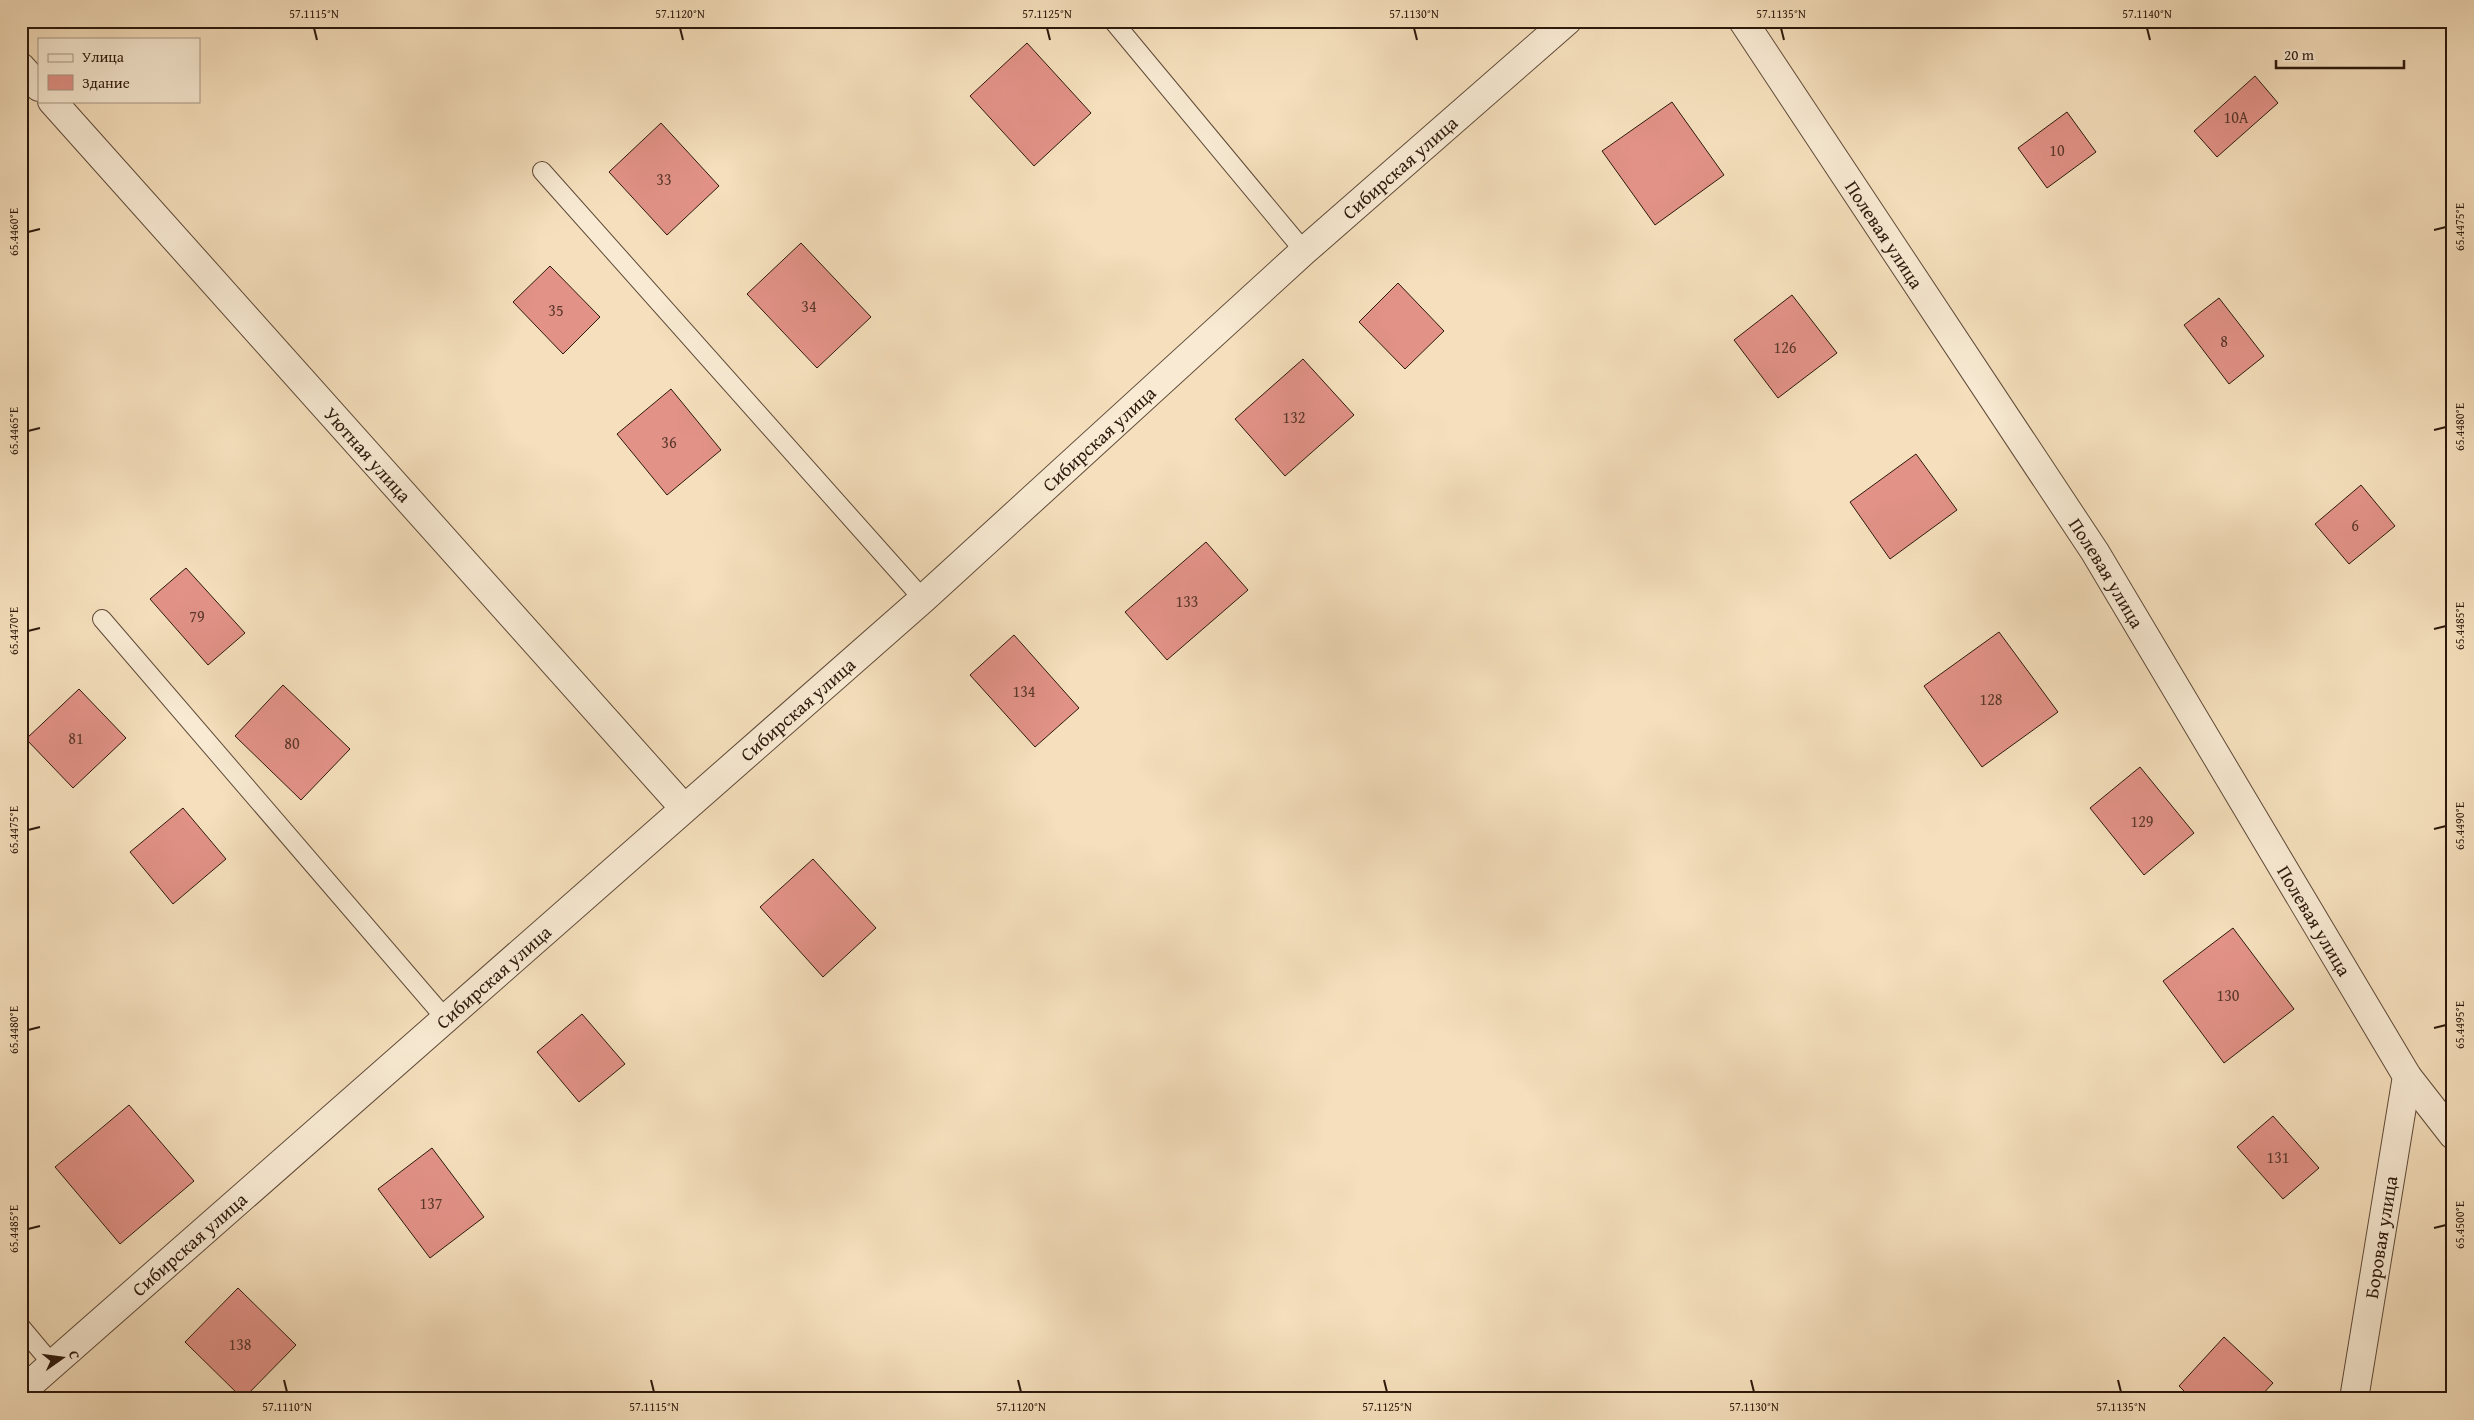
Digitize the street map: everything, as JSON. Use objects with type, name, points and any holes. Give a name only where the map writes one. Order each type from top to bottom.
[{"type":"street","name":"Сибирская улица","points":[[21,1392],[922,599],[1304,251],[1567,21]]},
{"type":"street","name":"Полевая улица","points":[[1743,21],[2095,552],[2406,1076],[2453,1135]]},
{"type":"street","points":[[21,67],[38,85]]},
{"type":"street","name":"Уютная улица","points":[[53,102],[684,808]]},
{"type":"street","name":"Боровая улица","points":[[2354,1399],[2406,1076]]},
{"type":"lane","points":[[1113,21],[1304,251]]},
{"type":"lane","points":[[542,171],[922,599]]},
{"type":"lane","points":[[102,619],[445,1018]]},
{"type":"lane","points":[[21,1327],[52,1364]]},
{"type":"building","points":[[1913,21],[1925,21],[1917,27]]},
{"type":"building","points":[[1027,43],[1091,113],[1034,166],[970,96]]},
{"type":"building","points":[[2255,76],[2278,103],[2217,157],[2194,131]]},
{"type":"building","points":[[1672,102],[1724,175],[1655,225],[1602,151]]},
{"type":"building","points":[[2067,112],[2096,152],[2047,188],[2018,148]]},
{"type":"building","points":[[661,123],[719,186],[667,235],[609,172]]},
{"type":"building","points":[[801,243],[871,317],[817,368],[747,294]]},
{"type":"building","points":[[550,266],[600,317],[563,354],[513,302]]},
{"type":"building","points":[[1398,283],[1444,331],[1405,369],[1359,322]]},
{"type":"building","points":[[1792,295],[1837,353],[1778,398],[1734,340]]},
{"type":"building","points":[[2219,298],[2264,356],[2229,384],[2184,325]]},
{"type":"building","points":[[1303,359],[1354,415],[1285,476],[1235,419]]},
{"type":"building","points":[[671,389],[721,450],[667,495],[617,434]]},
{"type":"building","points":[[1916,454],[1957,510],[1890,559],[1850,502]]},
{"type":"building","points":[[2361,485],[2395,526],[2349,564],[2315,524]]},
{"type":"building","points":[[1206,542],[1248,590],[1167,660],[1125,612]]},
{"type":"building","points":[[186,568],[245,633],[208,665],[150,599]]},
{"type":"building","points":[[1999,632],[2058,712],[1982,767],[1924,686]]},
{"type":"building","points":[[1014,635],[1079,708],[1035,747],[970,675]]},
{"type":"building","points":[[283,685],[350,749],[301,800],[235,736]]},
{"type":"building","points":[[79,689],[126,738],[73,788],[26,739]]},
{"type":"building","points":[[2140,767],[2194,833],[2144,875],[2090,808]]},
{"type":"building","points":[[183,808],[226,859],[173,904],[130,852]]},
{"type":"building","points":[[813,859],[876,928],[823,977],[760,907]]},
{"type":"building","points":[[2233,928],[2294,1009],[2224,1063],[2163,981]]},
{"type":"building","points":[[582,1014],[625,1064],[579,1102],[537,1052]]},
{"type":"building","points":[[129,1105],[194,1181],[120,1244],[55,1167]]},
{"type":"building","points":[[2273,1116],[2319,1168],[2283,1199],[2237,1147]]},
{"type":"building","points":[[432,1148],[484,1217],[430,1258],[378,1189]]},
{"type":"building","points":[[238,1288],[296,1345],[243,1399],[185,1342]]},
{"type":"building","points":[[2224,1337],[2273,1383],[2258,1399],[2192,1399],[2179,1386]]}]
